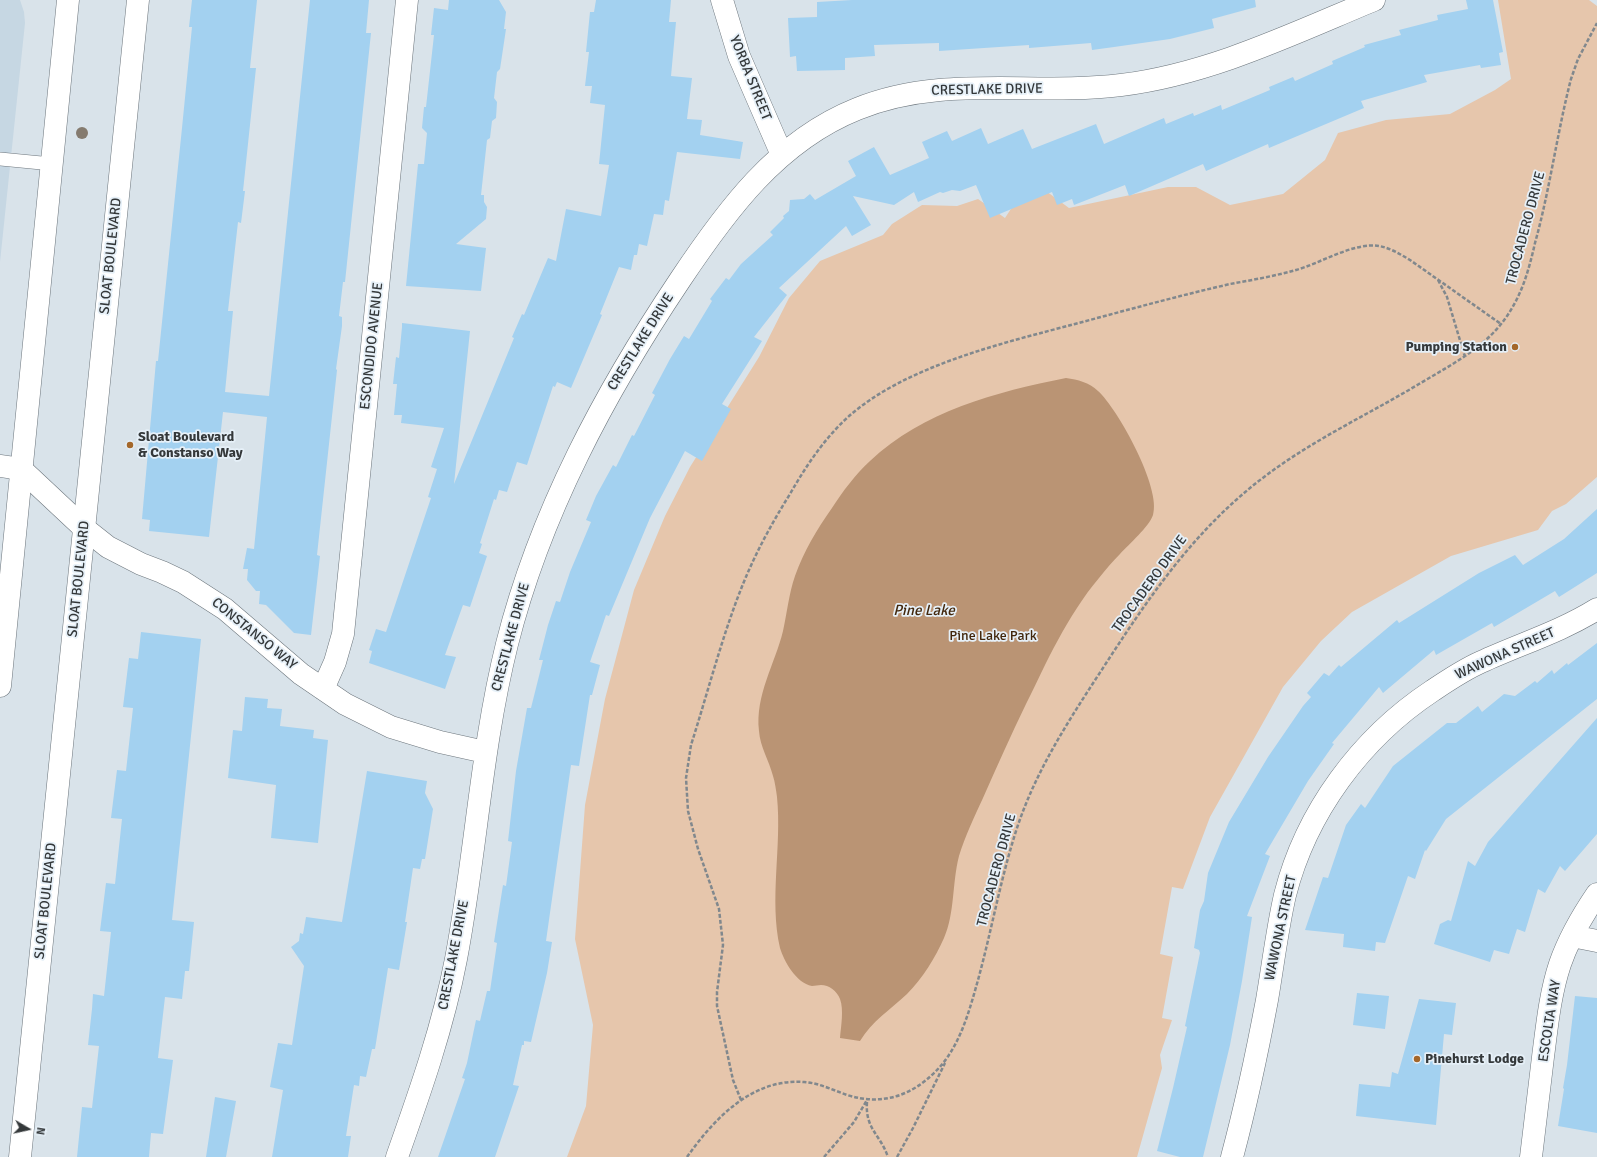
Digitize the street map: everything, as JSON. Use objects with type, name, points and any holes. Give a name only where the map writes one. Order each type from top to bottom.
[{"type":"street","points":[[0,686],[68,0]]},
{"type":"street","name":"SLOAT BOULEVARD","points":[[20,1157],[138,0]]},
{"type":"street","name":"ESCONDIDO AVENUE","points":[[323,690],[335,662],[343,634],[407,0]]},
{"type":"street","name":"YORBA STREET","points":[[722,0],[739,56],[782,155]]},
{"type":"street","name":"CRESTLAKE DRIVE","points":[[397,1157],[433,1053],[456,960],[470,871],[485,752],[501,668],[524,586],[564,483],[611,389],[638,344],[690,265],[745,192],[798,141],[835,118],[888,98],[939,89],[1083,88],[1122,85],[1161,78],[1199,69],[1233,58],[1374,0]]},
{"type":"street","points":[[0,466],[21,469]]},
{"type":"street","name":"CONSTANSO WAY","points":[[21,469],[84,528],[108,547],[141,564],[183,582],[205,595],[244,623],[292,666],[323,690],[345,704],[391,727],[440,742],[485,752]]},
{"type":"street","name":"WAWONA STREET","points":[[1232,1157],[1255,1063],[1268,994],[1279,922],[1286,894],[1304,842],[1330,794],[1365,748],[1406,710],[1430,692],[1454,676],[1480,662],[1563,628],[1597,609]]},
{"type":"street","name":"ESCOLTA WAY","points":[[1531,1157],[1550,1007],[1560,964],[1572,936],[1586,910],[1597,894]]},
{"type":"street","points":[[1572,936],[1597,941]]},
{"type":"lane","points":[[0,159],[52,164]]},
{"type":"path","name":"TROCADERO DRIVE","points":[[867,1100],[885,1099],[905,1093],[925,1082],[948,1057],[961,1032],[968,1013],[995,917],[1012,845],[1023,812],[1037,781],[1069,720],[1129,629],[1185,551],[1204,530],[1245,492],[1268,474],[1299,453],[1465,357],[1486,340],[1501,324],[1513,307],[1524,280],[1539,228],[1571,79],[1578,59],[1597,23]]},
{"type":"path","points":[[740,1100],[731,1074],[717,1006],[717,992],[723,945],[721,926],[716,898],[698,849],[688,810],[686,785],[688,763],[691,745],[719,654],[745,579],[756,553],[805,468],[823,444],[849,416],[879,395],[907,379],[941,365],[1018,339],[1136,307],[1296,270],[1348,250],[1364,246],[1379,246],[1395,251],[1438,279],[1501,324]]},
{"type":"path","points":[[1438,279],[1451,310],[1465,357]]},
{"type":"path","points":[[897,1157],[948,1057]]},
{"type":"path","points":[[687,1157],[710,1128],[731,1106],[740,1100],[766,1088],[779,1084],[804,1082],[816,1084],[867,1100]]},
{"type":"path","points":[[824,1157],[854,1122],[867,1100]]},
{"type":"path","points":[[867,1100],[868,1122],[885,1149],[888,1157]]},
{"type":"shaded area","points":[[0,0],[20,0],[24,12],[25,23],[0,262]]},
{"type":"green space","name":"Pine Lake Park","points":[[1498,0],[1589,0],[1597,6],[1597,477],[1566,504],[1552,511],[1538,530],[1451,556],[1352,612],[1321,641],[1283,687],[1210,817],[1183,889],[1172,887],[1160,954],[1173,957],[1162,1018],[1172,1020],[1160,1055],[1162,1068],[1137,1157],[567,1157],[586,1106],[593,1025],[575,939],[585,805],[605,699],[634,590],[665,516],[690,467],[759,357],[789,298],[820,261],[883,235],[892,224],[922,205],[957,206],[978,199],[1005,218],[1020,195],[1046,191],[1069,208],[1168,187],[1196,187],[1230,205],[1283,194],[1325,160],[1338,133],[1386,120],[1450,114],[1495,90],[1511,79]]},
{"type":"water","name":"Pine Lake","points":[[1066,378],[1083,382],[1095,388],[1106,400],[1127,431],[1145,469],[1151,487],[1154,503],[1153,515],[1143,530],[1110,565],[1077,608],[1054,648],[1020,716],[973,820],[959,856],[948,928],[933,960],[913,988],[870,1027],[860,1041],[840,1038],[842,1013],[839,996],[830,987],[824,985],[812,986],[801,981],[796,976],[782,953],[777,929],[777,797],[774,778],[760,737],[759,718],[760,705],[766,680],[780,643],[795,576],[811,540],[840,495],[870,461],[891,444],[913,429],[937,416],[962,406],[1013,390]]},
{"type":"building","points":[[192,0],[257,0],[250,68],[256,68],[243,191],[245,191],[241,223],[238,222],[228,311],[233,311],[225,392],[269,396],[310,0],[369,0],[366,33],[371,33],[345,282],[343,282],[339,316],[342,317],[342,326],[336,369],[317,555],[320,556],[311,635],[294,633],[266,605],[259,604],[260,591],[256,591],[247,580],[248,569],[243,569],[247,548],[254,549],[267,417],[223,412],[209,537],[149,531],[150,520],[142,519],[156,361],[158,361],[192,27],[189,27]]},
{"type":"building","points":[[449,0],[499,0],[506,12],[504,29],[506,29],[500,69],[497,72],[494,98],[497,102],[496,118],[492,121],[490,138],[487,140],[481,195],[484,195],[484,202],[487,207],[486,219],[456,244],[486,248],[481,291],[406,286],[418,164],[424,164],[427,133],[422,128],[424,107],[426,107],[434,35],[431,35],[434,8],[448,10]]},
{"type":"building","points":[[596,0],[671,0],[669,22],[676,22],[671,76],[692,78],[687,119],[702,120],[700,135],[743,142],[740,159],[677,152],[669,201],[665,200],[663,215],[654,214],[647,246],[639,244],[637,255],[634,255],[631,270],[619,267],[600,314],[602,315],[571,388],[557,382],[555,387],[553,386],[527,465],[517,462],[507,492],[499,490],[496,500],[494,499],[480,543],[482,544],[479,553],[487,556],[470,607],[463,605],[445,655],[456,657],[445,689],[369,663],[372,651],[369,650],[376,629],[386,632],[431,498],[428,497],[437,469],[431,467],[444,428],[401,423],[402,415],[394,415],[397,384],[393,384],[396,357],[399,358],[402,323],[470,331],[454,484],[514,338],[512,337],[522,314],[524,315],[548,258],[556,261],[566,209],[601,216],[609,165],[599,164],[605,105],[590,103],[592,86],[585,86],[589,52],[586,52],[590,12],[594,12]]},
{"type":"building","points":[[852,0],[1255,0],[1256,7],[1212,19],[1214,28],[1170,39],[1114,47],[1092,50],[1091,43],[1029,48],[1029,45],[939,51],[939,43],[874,45],[875,56],[845,58],[845,70],[797,71],[796,56],[790,57],[788,18],[817,17],[817,2]]},
{"type":"building","points":[[1466,0],[1493,0],[1503,52],[1499,53],[1501,65],[1481,68],[1480,65],[1424,75],[1427,82],[1361,101],[1364,108],[1269,148],[1268,144],[1206,171],[1203,164],[1129,196],[1125,185],[1074,205],[1072,199],[1057,205],[1052,192],[990,218],[976,185],[960,191],[952,190],[943,193],[940,192],[918,202],[914,192],[894,205],[853,196],[871,225],[852,236],[846,226],[779,288],[787,295],[754,337],[762,341],[722,404],[731,409],[702,461],[685,451],[650,518],[609,616],[606,615],[590,662],[600,665],[592,695],[590,695],[579,766],[571,765],[546,941],[552,942],[547,973],[531,1042],[524,1041],[524,1045],[522,1045],[513,1085],[519,1086],[495,1157],[438,1157],[465,1079],[462,1078],[467,1063],[476,1020],[480,1021],[487,991],[490,991],[497,943],[494,942],[503,885],[506,886],[512,842],[508,841],[516,771],[527,708],[531,708],[543,660],[539,660],[556,601],[560,602],[570,572],[591,522],[586,520],[596,496],[613,465],[616,467],[632,435],[634,436],[655,395],[652,393],[670,359],[684,336],[689,339],[712,301],[710,299],[726,278],[729,280],[741,264],[773,235],[770,232],[789,211],[790,200],[804,199],[810,194],[815,200],[856,176],[848,161],[874,147],[890,175],[929,158],[922,142],[947,131],[952,141],[981,128],[988,144],[1023,129],[1032,149],[1096,124],[1104,144],[1164,118],[1166,124],[1193,113],[1194,116],[1221,105],[1222,110],[1270,90],[1269,87],[1293,77],[1295,81],[1333,64],[1332,61],[1365,47],[1364,45],[1401,35],[1399,30],[1438,20],[1437,15],[1468,9]]},
{"type":"building","points":[[1597,509],[1597,573],[1559,597],[1555,591],[1494,627],[1492,623],[1436,655],[1434,650],[1383,693],[1379,687],[1332,743],[1334,744],[1308,781],[1265,854],[1270,856],[1247,916],[1252,917],[1242,981],[1230,1045],[1203,1157],[1180,1157],[1157,1151],[1187,1027],[1185,1026],[1200,953],[1199,950],[1194,948],[1200,910],[1204,901],[1208,873],[1229,822],[1268,757],[1303,706],[1311,697],[1307,693],[1324,673],[1329,676],[1339,665],[1341,667],[1397,620],[1399,623],[1479,573],[1515,555],[1523,565],[1564,539]]},
{"type":"building","points":[[141,632],[201,639],[172,920],[194,922],[189,971],[185,971],[182,999],[165,997],[158,1058],[173,1060],[163,1134],[151,1133],[149,1157],[77,1157],[82,1107],[92,1108],[99,1046],[88,1045],[93,994],[104,996],[111,932],[100,931],[106,883],[115,884],[122,819],[111,818],[117,770],[126,771],[133,708],[123,707],[129,658],[138,659]]},
{"type":"building","points":[[1597,643],[1597,699],[1446,819],[1426,851],[1425,850],[1415,879],[1408,876],[1385,943],[1376,942],[1375,951],[1343,947],[1344,934],[1305,930],[1323,877],[1328,878],[1346,825],[1361,804],[1365,808],[1393,766],[1447,723],[1456,723],[1478,706],[1482,712],[1504,694],[1515,696],[1535,681],[1537,683],[1552,670],[1554,674],[1567,663],[1568,665]]},
{"type":"building","points":[[245,697],[268,699],[267,708],[282,709],[280,726],[314,730],[313,738],[328,740],[318,843],[271,838],[276,785],[228,778],[233,730],[242,731]]},
{"type":"building","points":[[1597,718],[1597,834],[1565,871],[1560,866],[1545,893],[1538,889],[1525,932],[1517,929],[1509,954],[1494,950],[1490,962],[1434,944],[1440,924],[1448,920],[1451,921],[1468,861],[1475,866],[1488,842]]},
{"type":"building","points":[[367,771],[427,781],[425,793],[433,809],[425,859],[422,859],[420,869],[413,868],[405,922],[407,922],[399,970],[388,968],[375,1049],[372,1049],[366,1077],[360,1076],[359,1086],[354,1085],[346,1136],[351,1136],[348,1157],[272,1157],[283,1090],[270,1087],[278,1043],[292,1045],[304,966],[291,947],[299,941],[300,933],[303,934],[306,917],[342,922]]},
{"type":"building","points":[[1357,993],[1389,996],[1385,1029],[1353,1025]]},
{"type":"building","points":[[1575,996],[1597,998],[1597,1133],[1558,1126]]},
{"type":"building","name":"Pinehurst Lodge","points":[[1419,999],[1456,1003],[1452,1035],[1444,1034],[1436,1125],[1356,1116],[1359,1084],[1390,1087],[1392,1072],[1398,1074]]},
{"type":"building","points":[[215,1097],[236,1101],[226,1157],[206,1157]]},
{"type":"place","name":"Pumping Station","points":[[1515,347]]},
{"type":"place","name":"Sloat Boulevard & Constanso Way","points":[[130,445]]},
{"type":"place","name":"Pinehurst Lodge","points":[[1417,1059]]}]
